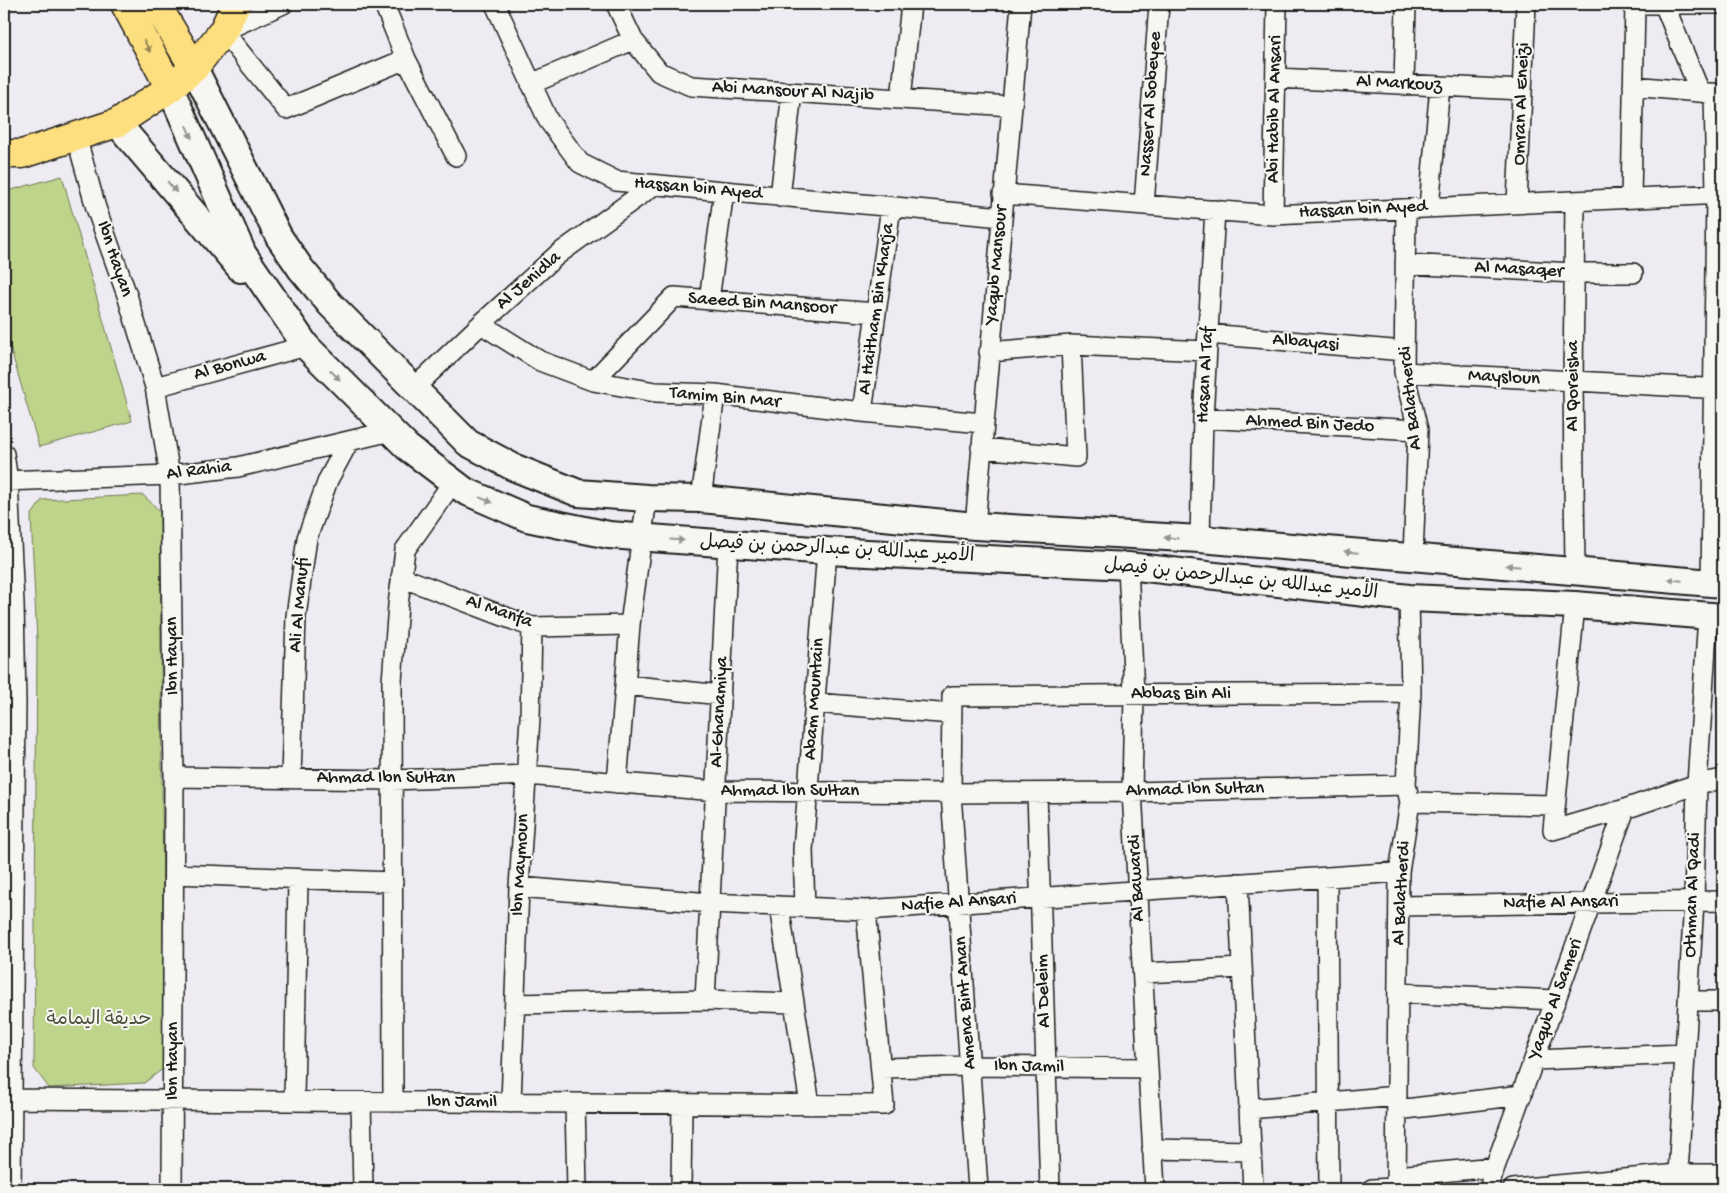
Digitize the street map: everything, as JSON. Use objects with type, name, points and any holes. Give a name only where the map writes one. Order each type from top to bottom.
[{"type":"main road","points":[[124,4],[170,88]]},
{"type":"main road","points":[[156,4],[194,68]]},
{"type":"main road","points":[[4,154],[22,154],[117,123],[170,88],[194,68],[223,31],[236,4]]},
{"type":"main road","name":"الأمير عبدالله بن عبدالرحمن بن فيصل","points":[[194,68],[284,245],[330,304],[468,444],[513,467],[578,493],[647,498],[700,499],[975,526],[1200,540],[1717,583]]},
{"type":"main road","name":"الأمير عبدالله بن عبدالرحمن بن فيصل","points":[[170,88],[243,254],[306,346],[407,447],[465,491],[527,518],[609,535],[826,551],[1128,566],[1409,598],[1575,605],[1716,616]]},
{"type":"main road","points":[[117,123],[306,346]]},
{"type":"street","points":[[283,4],[223,31],[286,109],[406,59]]},
{"type":"street","points":[[384,4],[406,59],[456,156]]},
{"type":"street","name":"Hassan bin Ayed","points":[[495,4],[548,120],[580,164],[616,181],[1002,217]]},
{"type":"street","name":"Abi Mansour Al Najib","points":[[616,4],[633,40],[660,72],[691,86],[1012,106]]},
{"type":"street","points":[[901,99],[911,4]]},
{"type":"street","name":"Yaqub Mansour","points":[[975,526],[1021,4]]},
{"type":"street","name":"Nasser Al Sobeyee","points":[[1144,205],[1159,4]]},
{"type":"street","name":"Abi Habib Al Ansari","points":[[1273,215],[1277,4]]},
{"type":"street","points":[[1404,85],[1406,4]]},
{"type":"street","name":"Omran Al Eneizi","points":[[1517,203],[1526,4]]},
{"type":"street","points":[[1631,198],[1636,4],[1722,4]]},
{"type":"street","points":[[1664,4],[1712,93],[1719,194],[1717,583]]},
{"type":"street","points":[[531,84],[633,40]]},
{"type":"street","name":"Al Markouz","points":[[1276,78],[1522,90]]},
{"type":"street","points":[[1429,207],[1440,86]]},
{"type":"street","points":[[1633,86],[1712,93]]},
{"type":"street","points":[[780,197],[792,92]]},
{"type":"street","name":"Ibn Hayan","points":[[76,136],[96,208],[127,295],[155,387],[170,475],[174,777],[172,1189]]},
{"type":"street","name":"Al Jenidla","points":[[413,389],[480,324],[557,255],[654,185]]},
{"type":"street","points":[[709,300],[724,191]]},
{"type":"street","name":"Hassan bin Ayed","points":[[1004,194],[1273,215],[1719,194]]},
{"type":"street","name":"Al Qoreisha","points":[[1575,201],[1572,382],[1575,571]]},
{"type":"street","name":"Al Haitham Bin Kharja","points":[[862,412],[891,207]]},
{"type":"street","name":"Al Balatherdi","points":[[1406,209],[1404,372],[1418,430],[1412,557]]},
{"type":"street","name":"Hasan Al Taf","points":[[1200,540],[1203,418],[1215,210]]},
{"type":"street","name":"Al Masaqer","points":[[1405,264],[1574,273],[1633,273]]},
{"type":"street","name":"Saeed Bin Mansoor","points":[[593,381],[674,297],[876,313]]},
{"type":"street","name":"Tamim Bin Mar","points":[[480,324],[540,361],[593,381],[655,392],[715,394],[862,412],[983,423]]},
{"type":"street","name":"Albayasi","points":[[990,352],[1071,346],[1207,343],[1404,351]]},
{"type":"street","name":"Al Bonwa","points":[[155,387],[306,346]]},
{"type":"street","points":[[981,448],[1076,456],[1071,346]]},
{"type":"street","name":"Maysloun","points":[[1404,372],[1718,389]]},
{"type":"street","points":[[700,499],[715,394]]},
{"type":"street","name":"Ahmed Bin Jedo","points":[[1203,418],[1418,430]]},
{"type":"street","name":"Al Rahia","points":[[6,481],[170,475],[238,467],[391,431]]},
{"type":"street","name":"Ali Al Manufi","points":[[292,778],[296,616],[307,538],[328,480],[349,441]]},
{"type":"street","points":[[4,454],[14,603],[9,800],[8,1099],[11,1189]]},
{"type":"street","points":[[394,1102],[392,681],[398,605],[405,550],[453,482]]},
{"type":"street","points":[[618,783],[630,625],[647,498]]},
{"type":"street","name":"Al-Ghanamiya","points":[[705,1000],[728,544]]},
{"type":"street","name":"Abam Mountain","points":[[805,907],[803,850],[826,551]]},
{"type":"street","name":"Al Bawardi","points":[[1128,566],[1134,694],[1132,792],[1155,1189]]},
{"type":"street","name":"Al Manfa","points":[[401,577],[532,627],[630,625]]},
{"type":"street","name":"Al Balatherdi","points":[[1396,1184],[1399,872],[1408,793],[1411,693],[1409,598]]},
{"type":"street","points":[[1575,605],[1554,804],[1553,830],[1625,809],[1697,784],[1723,779]]},
{"type":"street","name":"Othman Al Qadi","points":[[1678,1174],[1694,902],[1697,784],[1716,616]]},
{"type":"street","name":"Ibn Maymoun","points":[[511,1103],[519,887],[530,718],[532,627]]},
{"type":"street","points":[[625,686],[721,695]]},
{"type":"street","name":"Abbas Bin Ali","points":[[815,702],[952,705],[1134,694],[1411,693]]},
{"type":"street","name":"Amena Bint Anan","points":[[952,705],[951,793],[978,1189]]},
{"type":"street","name":"Ahmad Ibn Sultan","points":[[174,777],[392,780],[527,775],[716,791],[1408,793],[1554,804]]},
{"type":"street","name":"Al Deleim","points":[[1037,793],[1050,1189]]},
{"type":"street","name":"Yaqub Al Sameri","points":[[1491,1189],[1491,1179],[1495,1167],[1625,809]]},
{"type":"street","name":"Nafie Al Ansari","points":[[519,887],[710,903],[866,910],[1399,872]]},
{"type":"street","points":[[174,874],[393,882]]},
{"type":"street","points":[[1327,877],[1329,1189]]},
{"type":"street","points":[[294,1101],[298,879]]},
{"type":"street","points":[[1238,883],[1253,1189]]},
{"type":"street","name":"Nafie Al Ansari","points":[[1399,906],[1723,901]]},
{"type":"street","points":[[779,906],[810,1105]]},
{"type":"street","name":"Ibn Jamil","points":[[8,1099],[884,1105],[866,910]]},
{"type":"street","points":[[1143,973],[1242,968]]},
{"type":"street","points":[[1398,993],[1556,1000]]},
{"type":"street","points":[[515,1004],[705,1000],[794,1003]]},
{"type":"street","points":[[1688,1001],[1723,1001]]},
{"type":"street","points":[[1534,1060],[1685,1054]]},
{"type":"street","name":"Ibn Jamil","points":[[881,1068],[970,1066],[1148,1068]]},
{"type":"street","points":[[1249,1109],[1328,1102],[1397,1103],[1522,1095]]},
{"type":"street","points":[[361,1102],[363,1189]]},
{"type":"street","points":[[575,1103],[577,1189]]},
{"type":"street","points":[[681,1189],[682,1104]]},
{"type":"street","points":[[1152,1149],[1251,1151]]},
{"type":"street","points":[[1372,1189],[1495,1167]]},
{"type":"street","points":[[1513,1189],[1593,1186],[1678,1174],[1714,1179]]},
{"type":"green space","points":[[62,176],[132,421],[39,447],[4,326],[4,192]]},
{"type":"green space","name":"حديقة اليمامة","points":[[143,495],[160,511],[164,1068],[144,1083],[49,1088],[34,1068],[37,641],[31,516],[42,500]]}]
